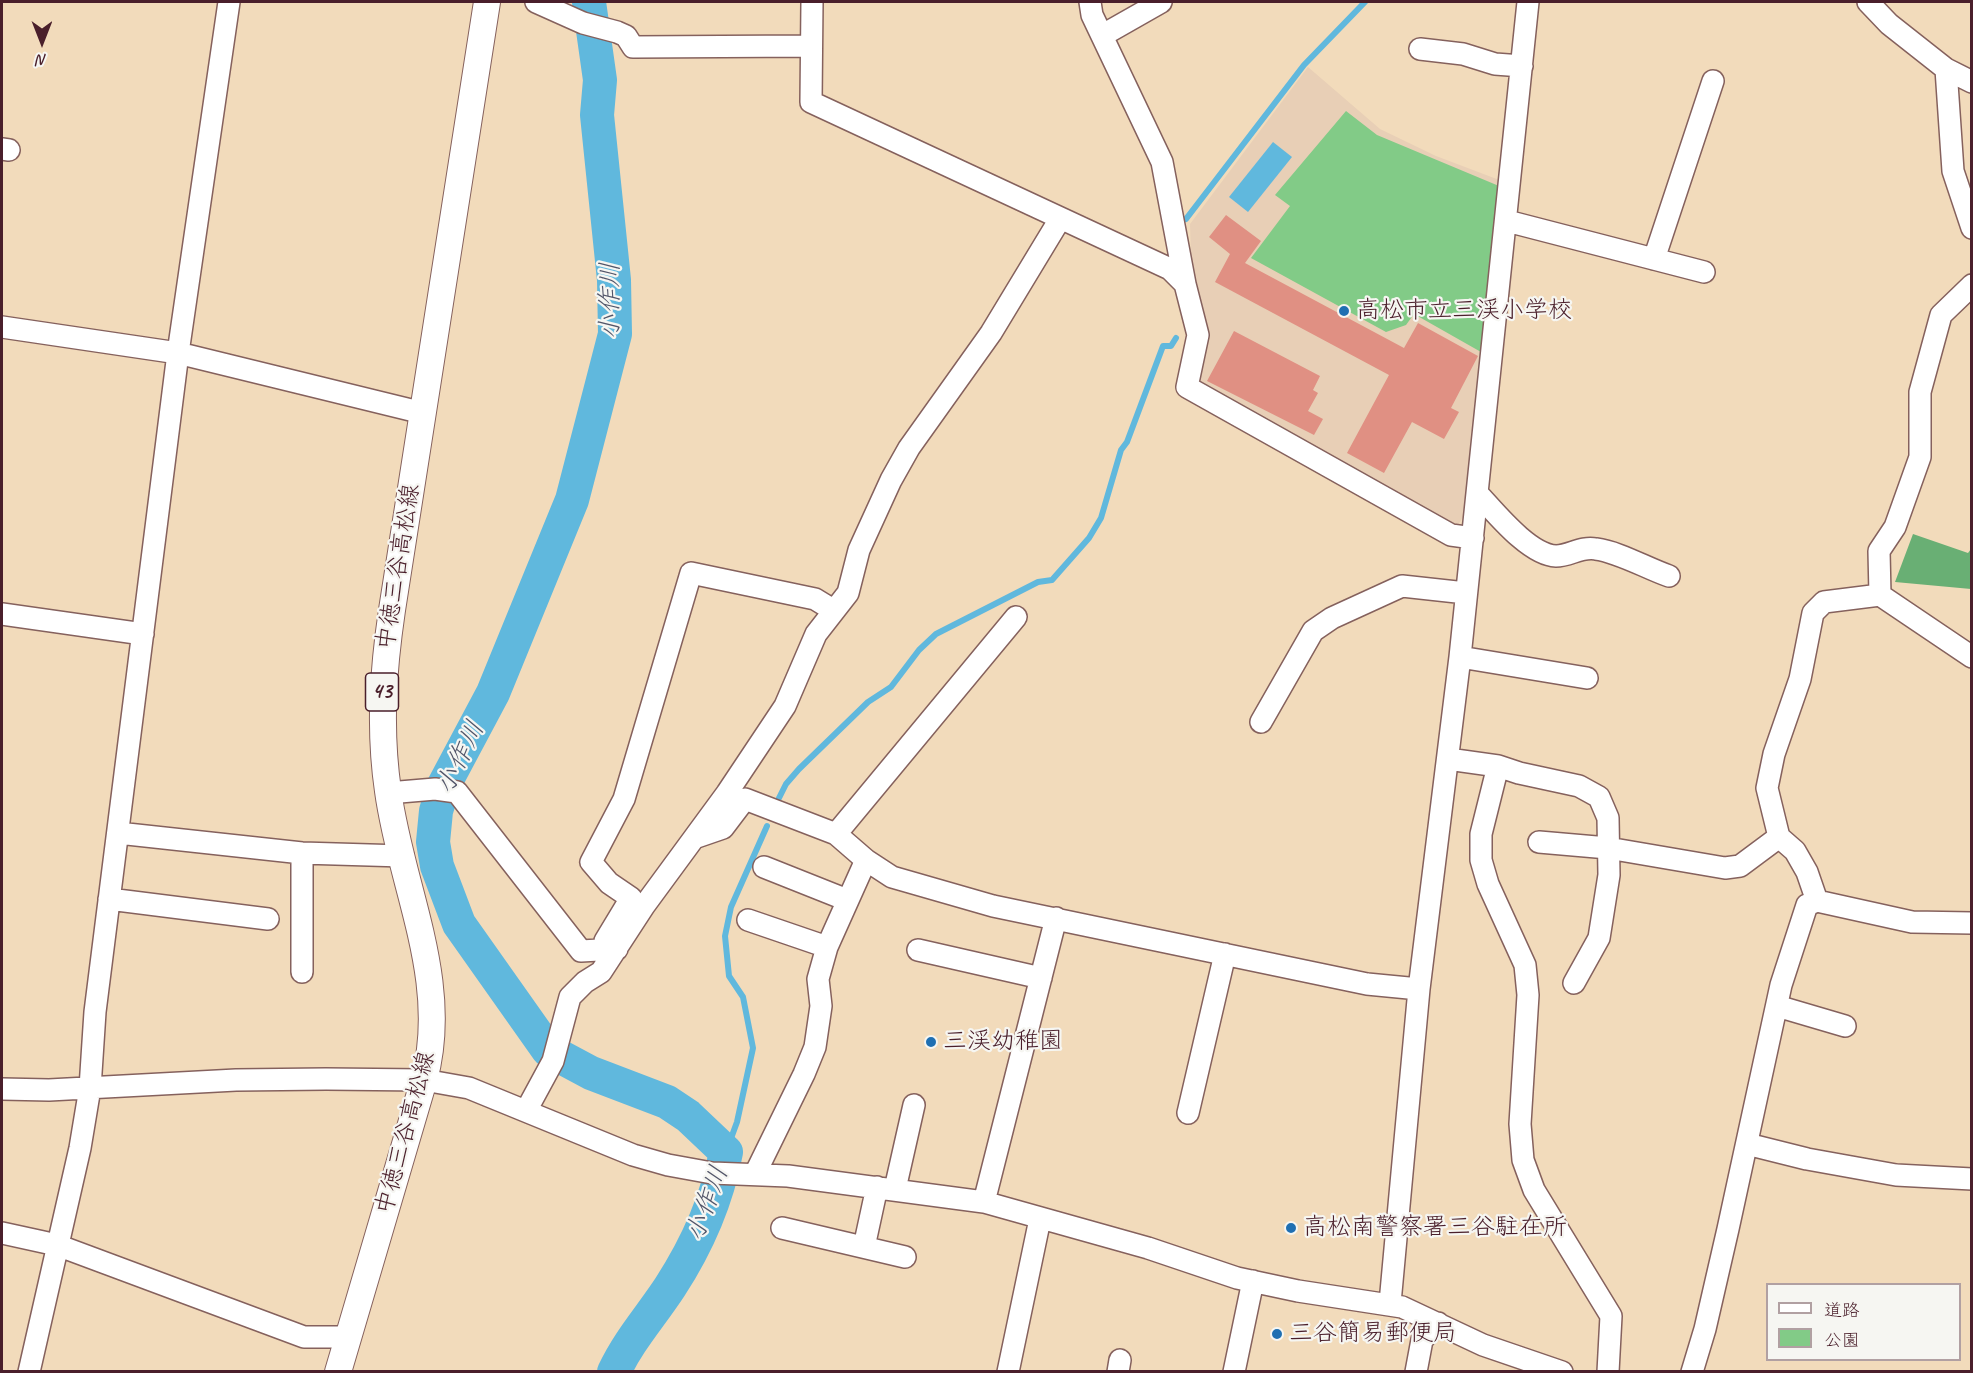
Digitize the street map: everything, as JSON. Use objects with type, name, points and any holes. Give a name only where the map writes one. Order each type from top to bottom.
[{"type":"main road","name":"中徳三谷高松線","points":[[338,1371],[428,1063],[432,1019],[429,966],[388,793],[382,704],[384,664],[487,2]]},
{"type":"street","points":[[28,1371],[80,1149],[90,1088],[95,1012],[178,353],[229,2]]},
{"type":"street","points":[[537,2],[583,23],[626,36],[633,47],[811,46]]},
{"type":"street","points":[[812,2],[811,102],[1170,269],[1185,284]]},
{"type":"street","points":[[1090,2],[1092,15],[1162,162],[1185,284],[1198,335],[1187,387],[1451,535],[1473,538]]},
{"type":"street","points":[[1103,35],[1161,2]]},
{"type":"street","points":[[1390,1303],[1419,989],[1460,657],[1528,2]]},
{"type":"street","points":[[1868,2],[1889,24],[1946,69],[1971,82]]},
{"type":"street","points":[[1420,49],[1462,54],[1495,64],[1522,66]]},
{"type":"street","points":[[1946,69],[1953,171],[1971,228]]},
{"type":"street","points":[[1654,259],[1713,81]]},
{"type":"street","points":[[527,1109],[553,1061],[570,997],[585,982],[601,972],[644,906],[728,793],[785,706],[816,634],[848,593],[859,550],[905,456],[991,333],[1060,219]]},
{"type":"street","points":[[1507,221],[1704,272]]},
{"type":"street","points":[[1880,594],[1879,551],[1895,527],[1920,458],[1920,392],[1941,315],[1971,285]]},
{"type":"street","points":[[2,327],[178,353],[423,413]]},
{"type":"street","points":[[1478,494],[1505,522],[1542,552],[1554,556],[1580,548],[1596,549],[1669,576]]},
{"type":"street","points":[[617,949],[605,941],[631,898],[609,883],[591,862],[624,799],[692,573],[814,599],[833,610]]},
{"type":"street","points":[[1262,722],[1313,631],[1332,618],[1402,586],[1466,593]]},
{"type":"street","points":[[1817,901],[1807,872],[1795,851],[1779,837],[1767,788],[1774,754],[1800,679],[1813,613],[1824,602],[1880,594],[1971,657]]},
{"type":"street","points":[[2,614],[143,634]]},
{"type":"street","points":[[836,834],[1016,617]]},
{"type":"street","points":[[1460,657],[1587,678]]},
{"type":"street","points":[[1448,759],[1498,766],[1591,790],[1599,797],[1608,818],[1609,875],[1599,938],[1574,983]]},
{"type":"street","points":[[1498,766],[1481,834],[1481,860],[1488,884],[1525,965],[1528,996],[1520,1124],[1523,1160],[1534,1190],[1611,1316],[1608,1371]]},
{"type":"street","points":[[388,793],[435,789],[457,792],[581,951],[617,949]]},
{"type":"street","points":[[694,838],[723,828],[746,798],[836,834],[866,860],[892,877],[993,906],[1367,984],[1419,989]]},
{"type":"street","points":[[118,833],[302,853],[403,856]]},
{"type":"street","points":[[1539,843],[1608,848],[1725,868],[1740,866],[1779,837]]},
{"type":"street","points":[[302,853],[302,972]]},
{"type":"street","points":[[755,1174],[804,1074],[814,1047],[821,1006],[818,979],[827,947],[866,860]]},
{"type":"street","points":[[764,867],[847,900]]},
{"type":"street","points":[[109,899],[268,919]]},
{"type":"street","points":[[1692,1371],[1705,1329],[1777,1006],[1807,905],[1817,901],[1912,922],[1971,923]]},
{"type":"street","points":[[984,1202],[1056,918]]},
{"type":"street","points":[[748,920],[827,947]]},
{"type":"street","points":[[918,950],[1041,978]]},
{"type":"street","points":[[1188,1113],[1225,954]]},
{"type":"street","points":[[1777,1006],[1845,1026]]},
{"type":"street","points":[[2,1089],[90,1088],[236,1080],[424,1080],[469,1088],[527,1109],[633,1155],[668,1165],[733,1175],[788,1176],[984,1202],[1254,1281],[1298,1291],[1390,1303],[1438,1323],[1483,1346],[1556,1371]]},
{"type":"street","points":[[864,1247],[914,1105]]},
{"type":"street","points":[[1747,1144],[1807,1159],[1896,1175],[1971,1179]]},
{"type":"street","points":[[1008,1371],[1040,1219]]},
{"type":"street","points":[[782,1228],[905,1257]]},
{"type":"street","points":[[2,1233],[57,1245],[304,1336],[348,1337]]},
{"type":"street","points":[[1234,1371],[1254,1281]]},
{"type":"street","points":[[1416,1371],[1422,1340],[1438,1323]]},
{"type":"shaded area","name":"高松市立三渓小学校","points":[[1308,67],[1380,129],[1436,156],[1502,181],[1467,511],[1454,531],[1199,387],[1207,336],[1192,287],[1190,224]]},
{"type":"green space","points":[[1346,111],[1377,135],[1499,186],[1481,352],[1414,314],[1406,325],[1386,332],[1251,258],[1290,206],[1275,195]]},
{"type":"green space","points":[[1913,534],[1968,553],[1971,549],[1971,589],[1895,582]]},
{"type":"water","points":[[1273,142],[1292,157],[1248,212],[1229,197]]},
{"type":"building","points":[[1226,215],[1261,241],[1245,263],[1404,348],[1418,323],[1478,356],[1451,408],[1459,412],[1444,439],[1412,422],[1384,473],[1347,453],[1389,375],[1215,282],[1230,254],[1209,237]]},
{"type":"building","points":[[1234,331],[1320,376],[1313,390],[1318,393],[1308,411],[1323,419],[1314,435],[1207,381]]},
{"type":"waterway","name":"小作川","points":[[589,2],[600,80],[597,115],[614,280],[615,334],[572,500],[493,693],[444,785],[436,811],[433,842],[437,866],[459,924],[548,1050],[591,1073],[667,1102],[688,1116],[726,1152],[711,1205],[688,1256],[670,1287],[626,1349],[614,1372]]},
{"type":"waterway","points":[[1186,219],[1304,65],[1365,2]]},
{"type":"waterway","points":[[777,802],[786,784],[799,769],[868,702],[891,687],[919,650],[936,634],[1038,582],[1052,580],[1089,538],[1101,518],[1121,450],[1127,442],[1163,346],[1171,346],[1176,338]]},
{"type":"waterway","points":[[726,1152],[737,1122],[753,1048],[743,997],[729,976],[725,936],[731,907],[767,826]]},
{"type":"place","name":"高松市立三渓小学校","points":[[1344,311]]},
{"type":"place","name":"三渓幼稚園","points":[[931,1042]]},
{"type":"place","name":"高松南警察署三谷駐在所","points":[[1291,1228]]},
{"type":"place","name":"三谷簡易郵便局","points":[[1277,1334]]}]
